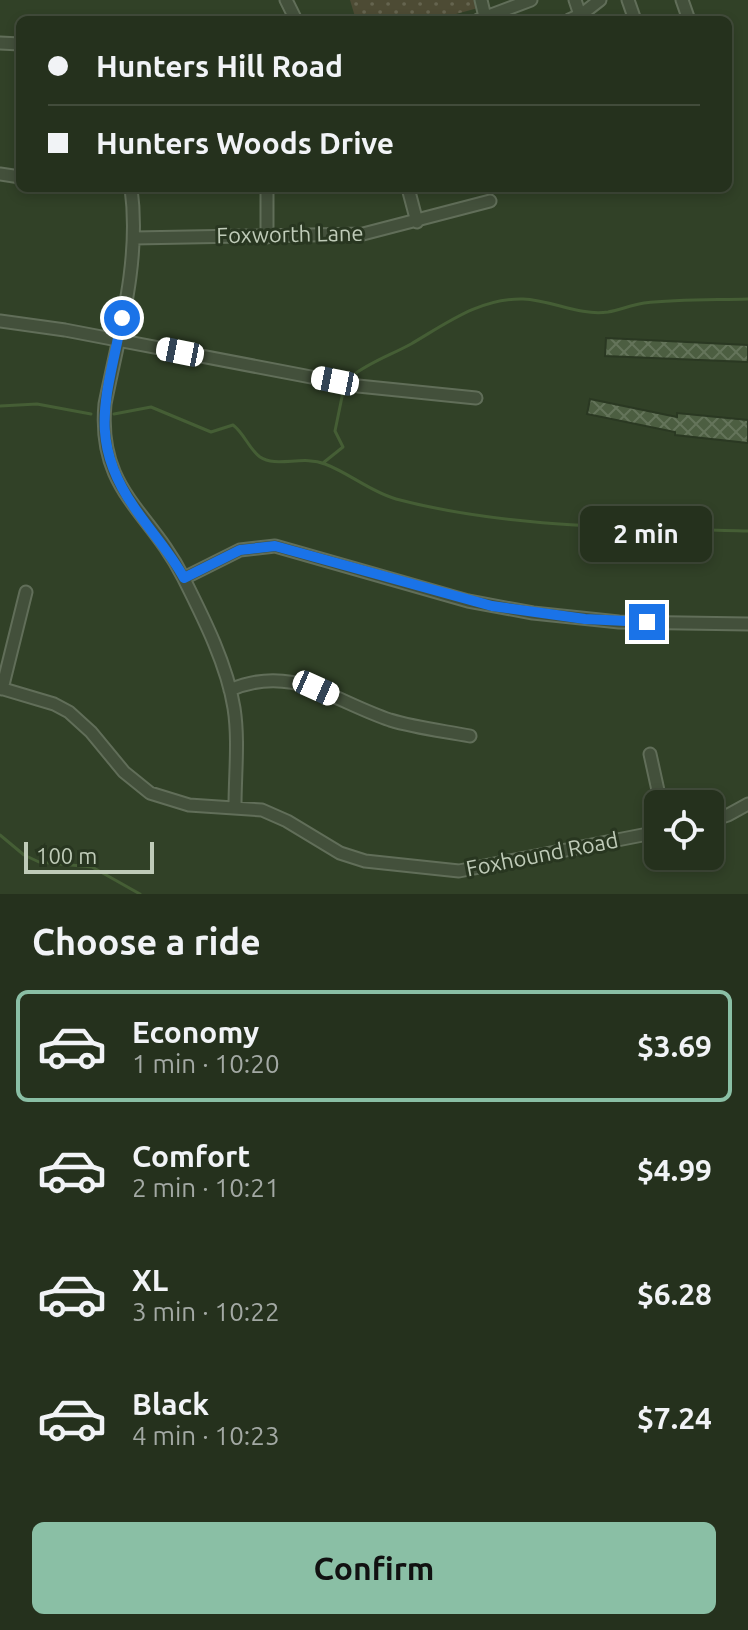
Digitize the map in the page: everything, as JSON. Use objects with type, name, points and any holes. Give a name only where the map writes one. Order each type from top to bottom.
[{"type":"street","points":[[490,16],[531,0]]},
{"type":"street","points":[[578,16],[600,0]]},
{"type":"street","points":[[131,192],[134,238],[103,427],[107,457],[123,490],[184,578],[230,690],[235,709],[235,806]]},
{"type":"street","points":[[267,192],[267,237]]},
{"type":"street","points":[[409,192],[417,222]]},
{"type":"street","name":"Foxworth Lane","points":[[134,238],[363,234],[490,201]]},
{"type":"street","points":[[0,321],[358,386],[476,398]]},
{"type":"street","points":[[184,578],[240,550],[275,546],[468,601],[533,613],[619,622],[748,624]]},
{"type":"street","points":[[1,688],[26,592]]},
{"type":"street","points":[[230,690],[258,681],[289,680],[392,720],[470,736]]},
{"type":"street","name":"Foxhound Road","points":[[1,688],[54,704],[69,712],[91,732],[124,772],[150,793],[189,805],[254,808],[273,814],[351,857],[449,871],[644,835]]},
{"type":"street","points":[[650,754],[658,790]]},
{"type":"street","points":[[724,816],[748,804]]},
{"type":"shaded area","points":[[350,0],[477,0],[478,8],[449,16],[355,16]]},
{"type":"building","points":[[606,338],[748,345],[748,362],[605,356]]},
{"type":"building","points":[[590,399],[677,417],[677,413],[748,420],[748,443],[675,435],[675,432],[587,414]]},
{"type":"waterway","points":[[352,376],[451,320],[478,307],[507,300],[534,300],[597,313],[657,302],[748,299]]},
{"type":"waterway","points":[[323,463],[343,447],[335,431],[343,392]]},
{"type":"waterway","points":[[0,406],[37,404],[91,414]]},
{"type":"waterway","points":[[114,414],[151,407],[211,432],[233,425],[256,454],[266,460],[317,462],[387,496],[439,509],[571,525],[748,531]]},
{"type":"waterway","points":[[0,835],[24,855],[39,862],[92,867],[140,894]]},
{"type":"route","points":[[122,318],[105,404],[105,447],[123,490],[184,578],[240,550],[275,546],[492,606],[585,619],[647,622]]}]
